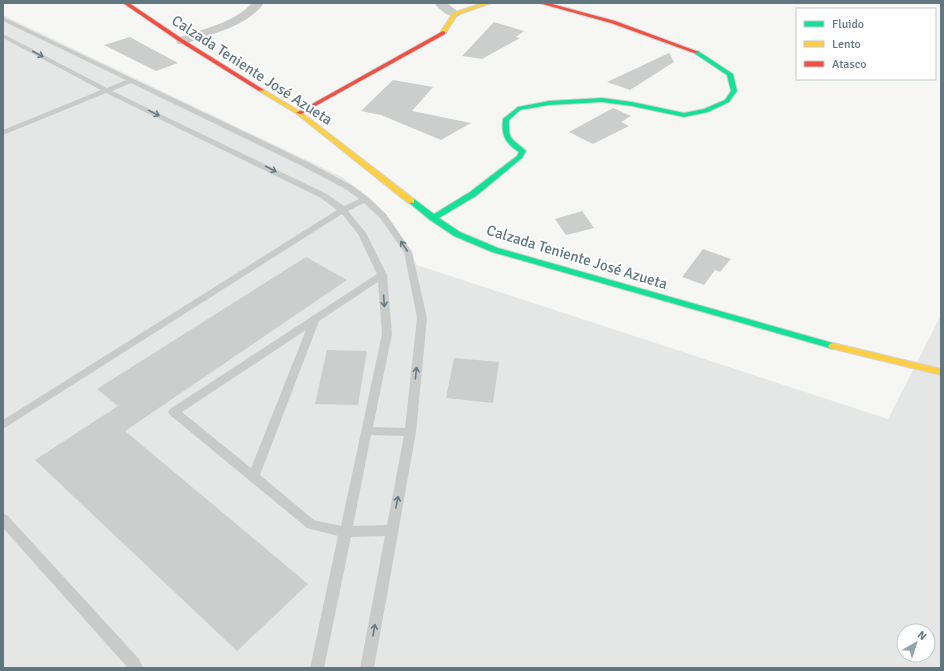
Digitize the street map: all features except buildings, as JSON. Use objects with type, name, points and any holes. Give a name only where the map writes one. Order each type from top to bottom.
[{"type":"street","name":"Calzada Teniente José Azueta","points":[[126,3],[182,41],[299,113],[433,218],[457,234],[495,250],[830,345],[941,372]]},
{"type":"street","points":[[182,41],[240,18],[254,9],[258,3]]},
{"type":"street","points":[[440,3],[455,14]]},
{"type":"street","points":[[299,113],[444,32],[455,14],[488,3]]},
{"type":"street","points":[[433,218],[473,194],[520,158],[523,151],[510,144],[504,133],[506,119],[518,109],[549,104],[602,100],[632,104],[684,115],[706,111],[727,101],[734,91],[730,74],[697,52],[613,22],[544,3]]},
{"type":"lane","points":[[3,19],[307,165],[350,188],[365,199],[383,216],[408,252],[422,318],[410,432],[367,668]]},
{"type":"lane","points":[[3,36],[107,91],[265,166],[324,196],[343,210],[362,233],[382,275],[386,334],[317,668]]},
{"type":"lane","points":[[3,133],[130,81]]},
{"type":"lane","points":[[3,424],[343,210],[365,199]]},
{"type":"lane","points":[[382,275],[174,412],[311,524],[345,532],[391,530]]},
{"type":"lane","points":[[253,477],[315,319]]},
{"type":"lane","points":[[366,431],[410,432]]},
{"type":"lane","points":[[3,520],[136,668]]},
{"type":"shaded area","points":[[3,15],[342,177],[375,203],[400,234],[417,265],[888,419],[941,315],[941,668],[3,668]]},
{"type":"traffic: fast","points":[[433,218],[473,194],[520,157],[523,151],[513,145],[506,135],[506,119],[518,109],[549,103],[602,100],[632,104],[684,115],[706,111],[727,101],[734,91],[730,74],[696,52]]},
{"type":"traffic: fast","points":[[411,201],[457,234],[495,250],[833,346]]},
{"type":"traffic: slow","points":[[443,33],[455,14],[488,3]]},
{"type":"traffic: slow","points":[[261,90],[299,113],[411,201]]},
{"type":"traffic: slow","points":[[833,346],[941,372]]},
{"type":"traffic: jam","points":[[126,3],[182,41],[261,90]]},
{"type":"traffic: jam","points":[[542,3],[613,22],[696,52]]},
{"type":"traffic: jam","points":[[299,113],[443,33]]}]
